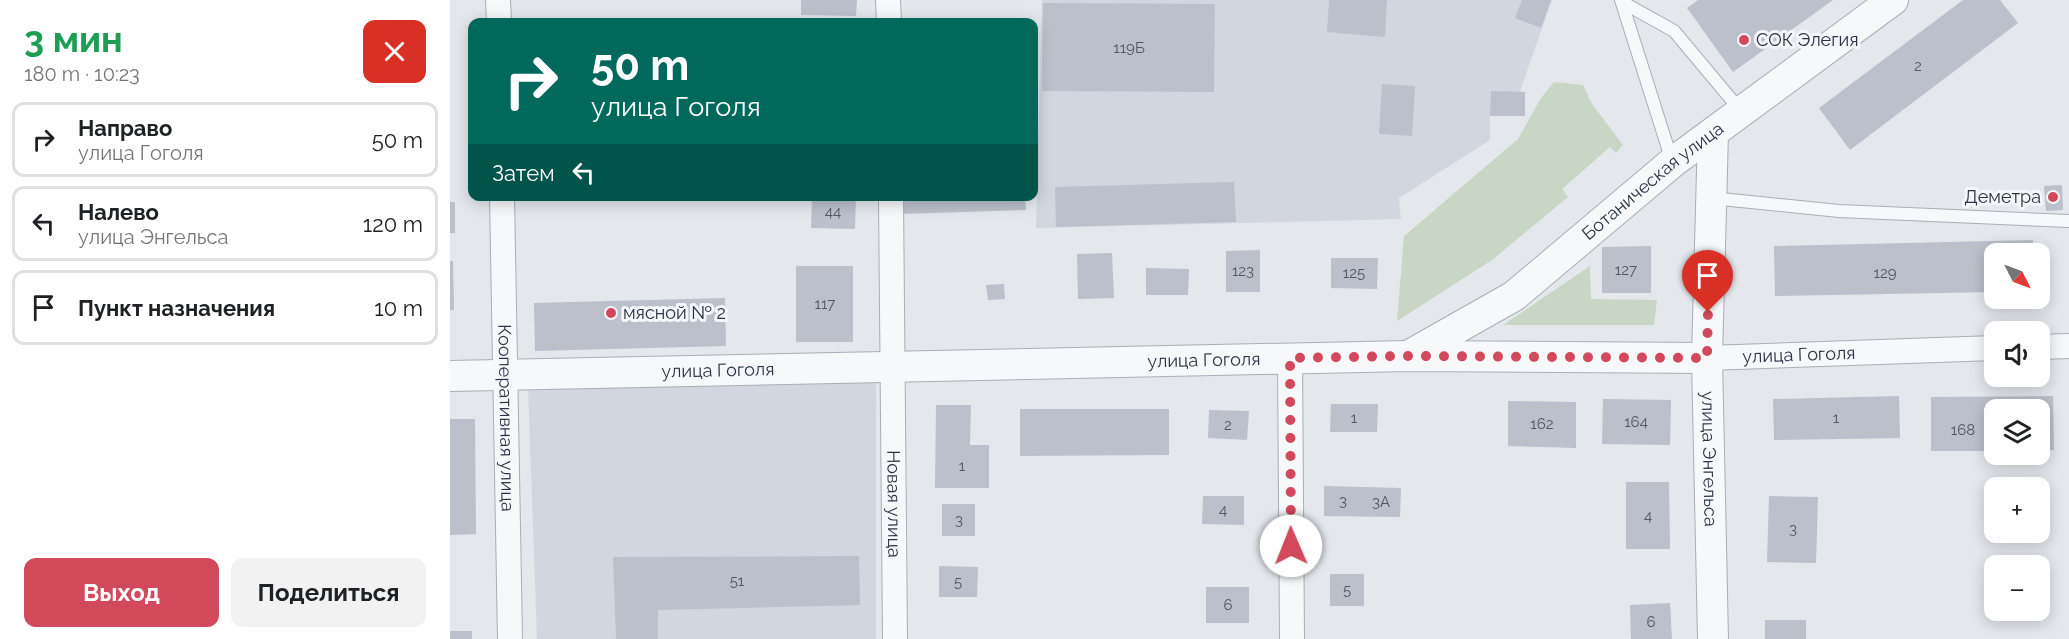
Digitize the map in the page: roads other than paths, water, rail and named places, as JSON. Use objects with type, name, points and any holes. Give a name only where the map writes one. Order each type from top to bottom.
[{"type":"street","points":[[498,0],[499,18]]},
{"type":"street","points":[[888,0],[889,18]]},
{"type":"street","name":"Ботаническая улица","points":[[1408,356],[1514,296],[1673,162],[1893,0]]},
{"type":"street","name":"улица Энгельса","points":[[1713,133],[1707,358],[1713,639]]},
{"type":"street","name":"Кооперативная улица","points":[[502,201],[510,639]]},
{"type":"street","name":"Новая улица","points":[[891,201],[895,639]]},
{"type":"street","points":[[2050,347],[2069,346]]},
{"type":"street","name":"улица Гоголя","points":[[450,376],[1408,356],[1707,358],[1984,348]]},
{"type":"street","points":[[1290,358],[1292,639]]},
{"type":"lane","points":[[1621,1],[1674,31],[1741,112]]},
{"type":"lane","points":[[1621,1],[1673,162]]},
{"type":"lane","points":[[1711,198],[1839,211],[2069,221]]},
{"type":"place","name":"СОК Элегия","points":[[1744,40]]},
{"type":"place","name":"Деметра","points":[[2053,197]]},
{"type":"place","name":"мясной № 2","points":[[611,313]]}]
